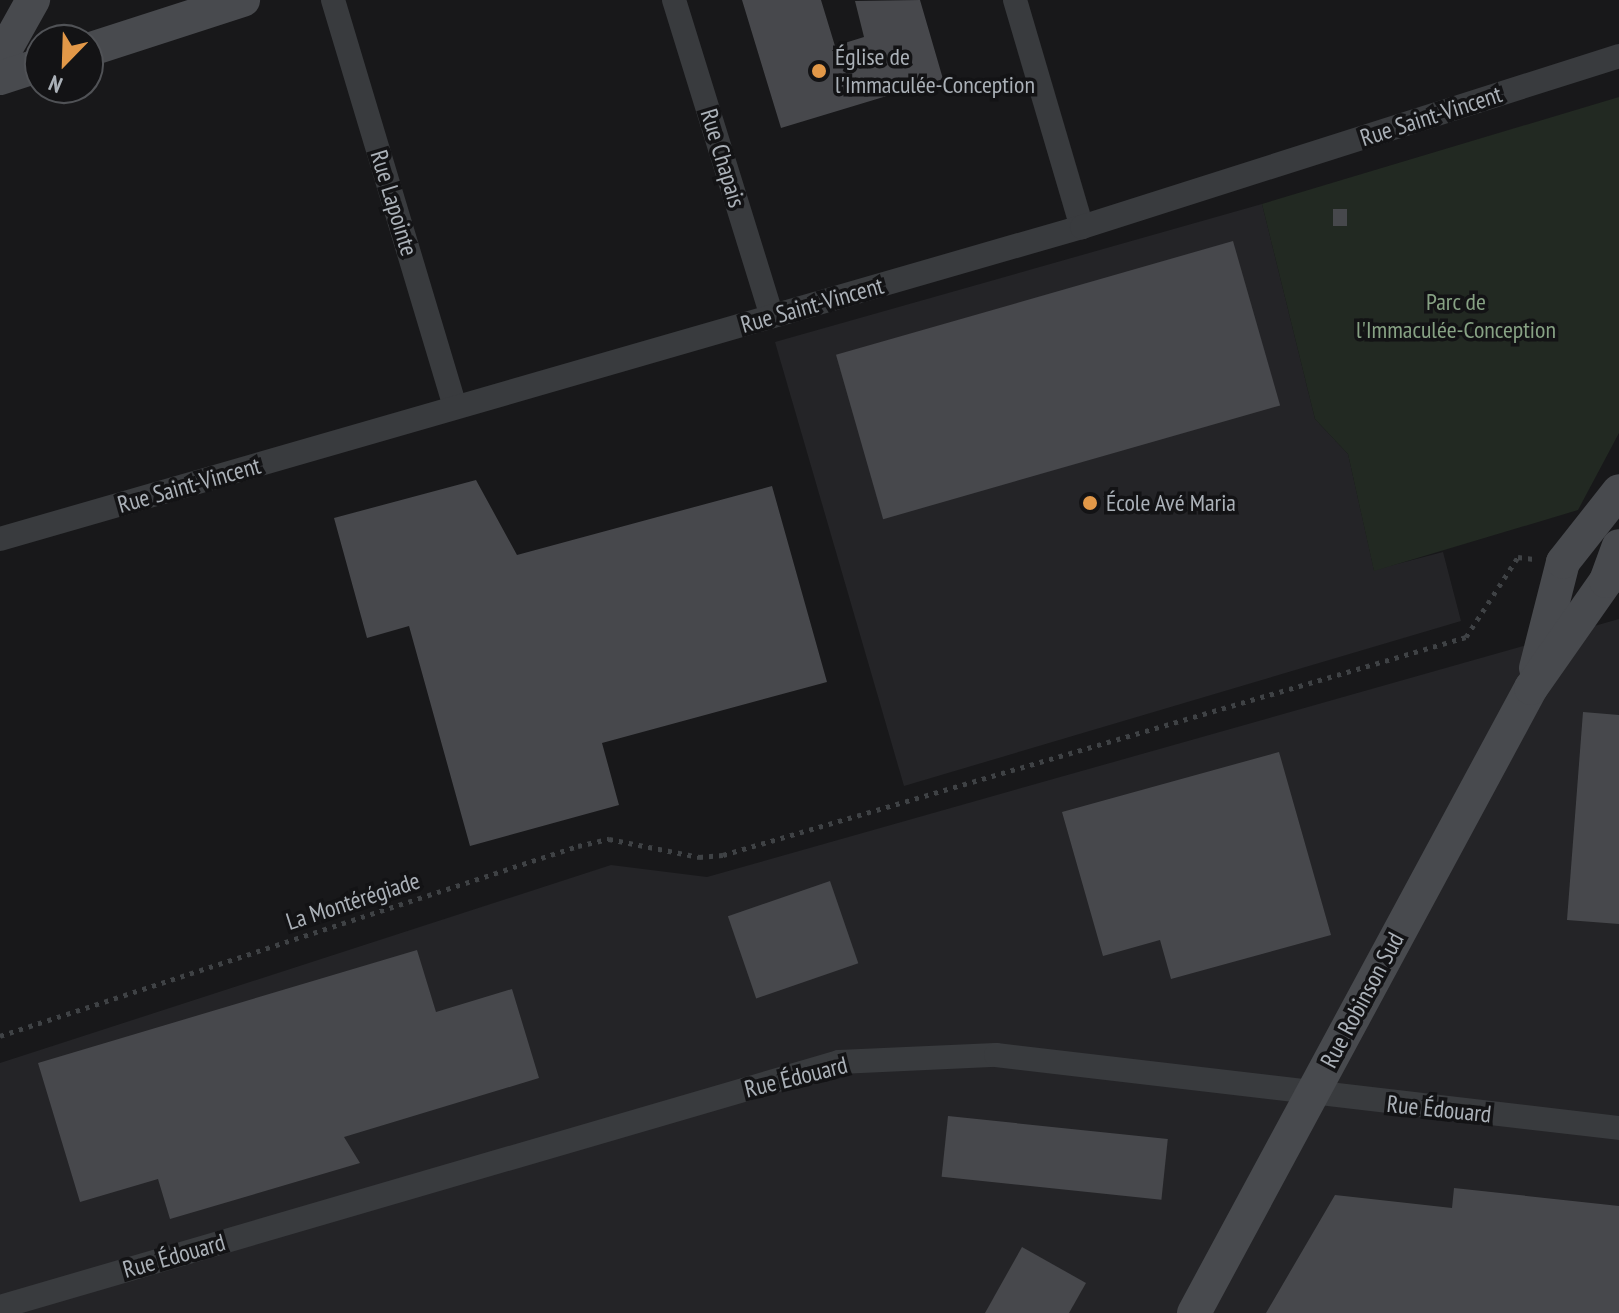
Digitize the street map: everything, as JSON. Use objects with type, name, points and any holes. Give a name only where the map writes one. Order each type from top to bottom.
[{"type":"street","points":[[0,59],[33,0]]},
{"type":"street","points":[[104,45],[243,0]]},
{"type":"street","name":"Rue Lapointe","points":[[333,0],[455,407]]},
{"type":"street","name":"Rue Chapais","points":[[674,0],[772,316]]},
{"type":"street","points":[[1015,0],[1082,227]]},
{"type":"street","name":"Rue Saint-Vincent","points":[[0,539],[1082,227],[1619,56]]},
{"type":"street","points":[[0,78],[24,70]]},
{"type":"street","name":"Rue Robinson Sud","points":[[1531,688],[1563,562],[1619,491]]},
{"type":"street","name":"Rue Robinson Sud","points":[[1194,1313],[1531,688],[1606,581],[1619,546]]},
{"type":"street","name":"Rue Édouard","points":[[0,1307],[839,1062],[996,1055],[1310,1095],[1619,1128]]},
{"type":"path","name":"La Montérégiade","points":[[0,1036],[578,846],[609,839],[699,857],[723,855],[1466,637]]},
{"type":"shaded area","name":"École Avé Maria","points":[[1262,204],[1315,419],[1348,454],[1374,570],[1443,552],[1461,621],[904,786],[775,342]]},
{"type":"shaded area","points":[[1619,619],[1619,1313],[0,1313],[0,1063],[611,865],[707,877]]},
{"type":"green space","name":"Parc de l'Immaculée-Conception","points":[[1619,97],[1619,433],[1578,510],[1374,571],[1348,454],[1315,419],[1262,204]]},
{"type":"building","name":"Église de l'Immaculée-Conception","points":[[742,0],[821,0],[835,46],[864,37],[855,1],[920,0],[943,79],[781,128]]},
{"type":"building","points":[[1333,209],[1347,209],[1347,226],[1333,226]]},
{"type":"building","points":[[1233,241],[1280,405],[883,519],[836,355]]},
{"type":"building","points":[[476,480],[517,555],[772,486],[827,682],[602,743],[619,805],[470,846],[409,626],[367,638],[334,518]]},
{"type":"building","points":[[1583,712],[1619,715],[1619,924],[1567,920]]},
{"type":"building","points":[[1279,752],[1331,935],[1171,979],[1160,940],[1103,956],[1062,812]]},
{"type":"building","points":[[830,881],[858,963],[756,998],[728,916]]},
{"type":"building","points":[[417,950],[436,1012],[512,989],[539,1078],[344,1137],[360,1163],[170,1219],[158,1179],[80,1202],[38,1063]]},
{"type":"building","points":[[948,1116],[1168,1139],[1161,1200],[942,1177]]},
{"type":"building","points":[[1454,1188],[1619,1206],[1619,1313],[1266,1313],[1335,1195],[1452,1208]]},
{"type":"building","points":[[1022,1247],[1086,1283],[1069,1313],[985,1313]]},
{"type":"place","name":"Église de l'Immaculée-Conception","points":[[819,71]]},
{"type":"place","name":"École Avé Maria","points":[[1090,503]]}]
